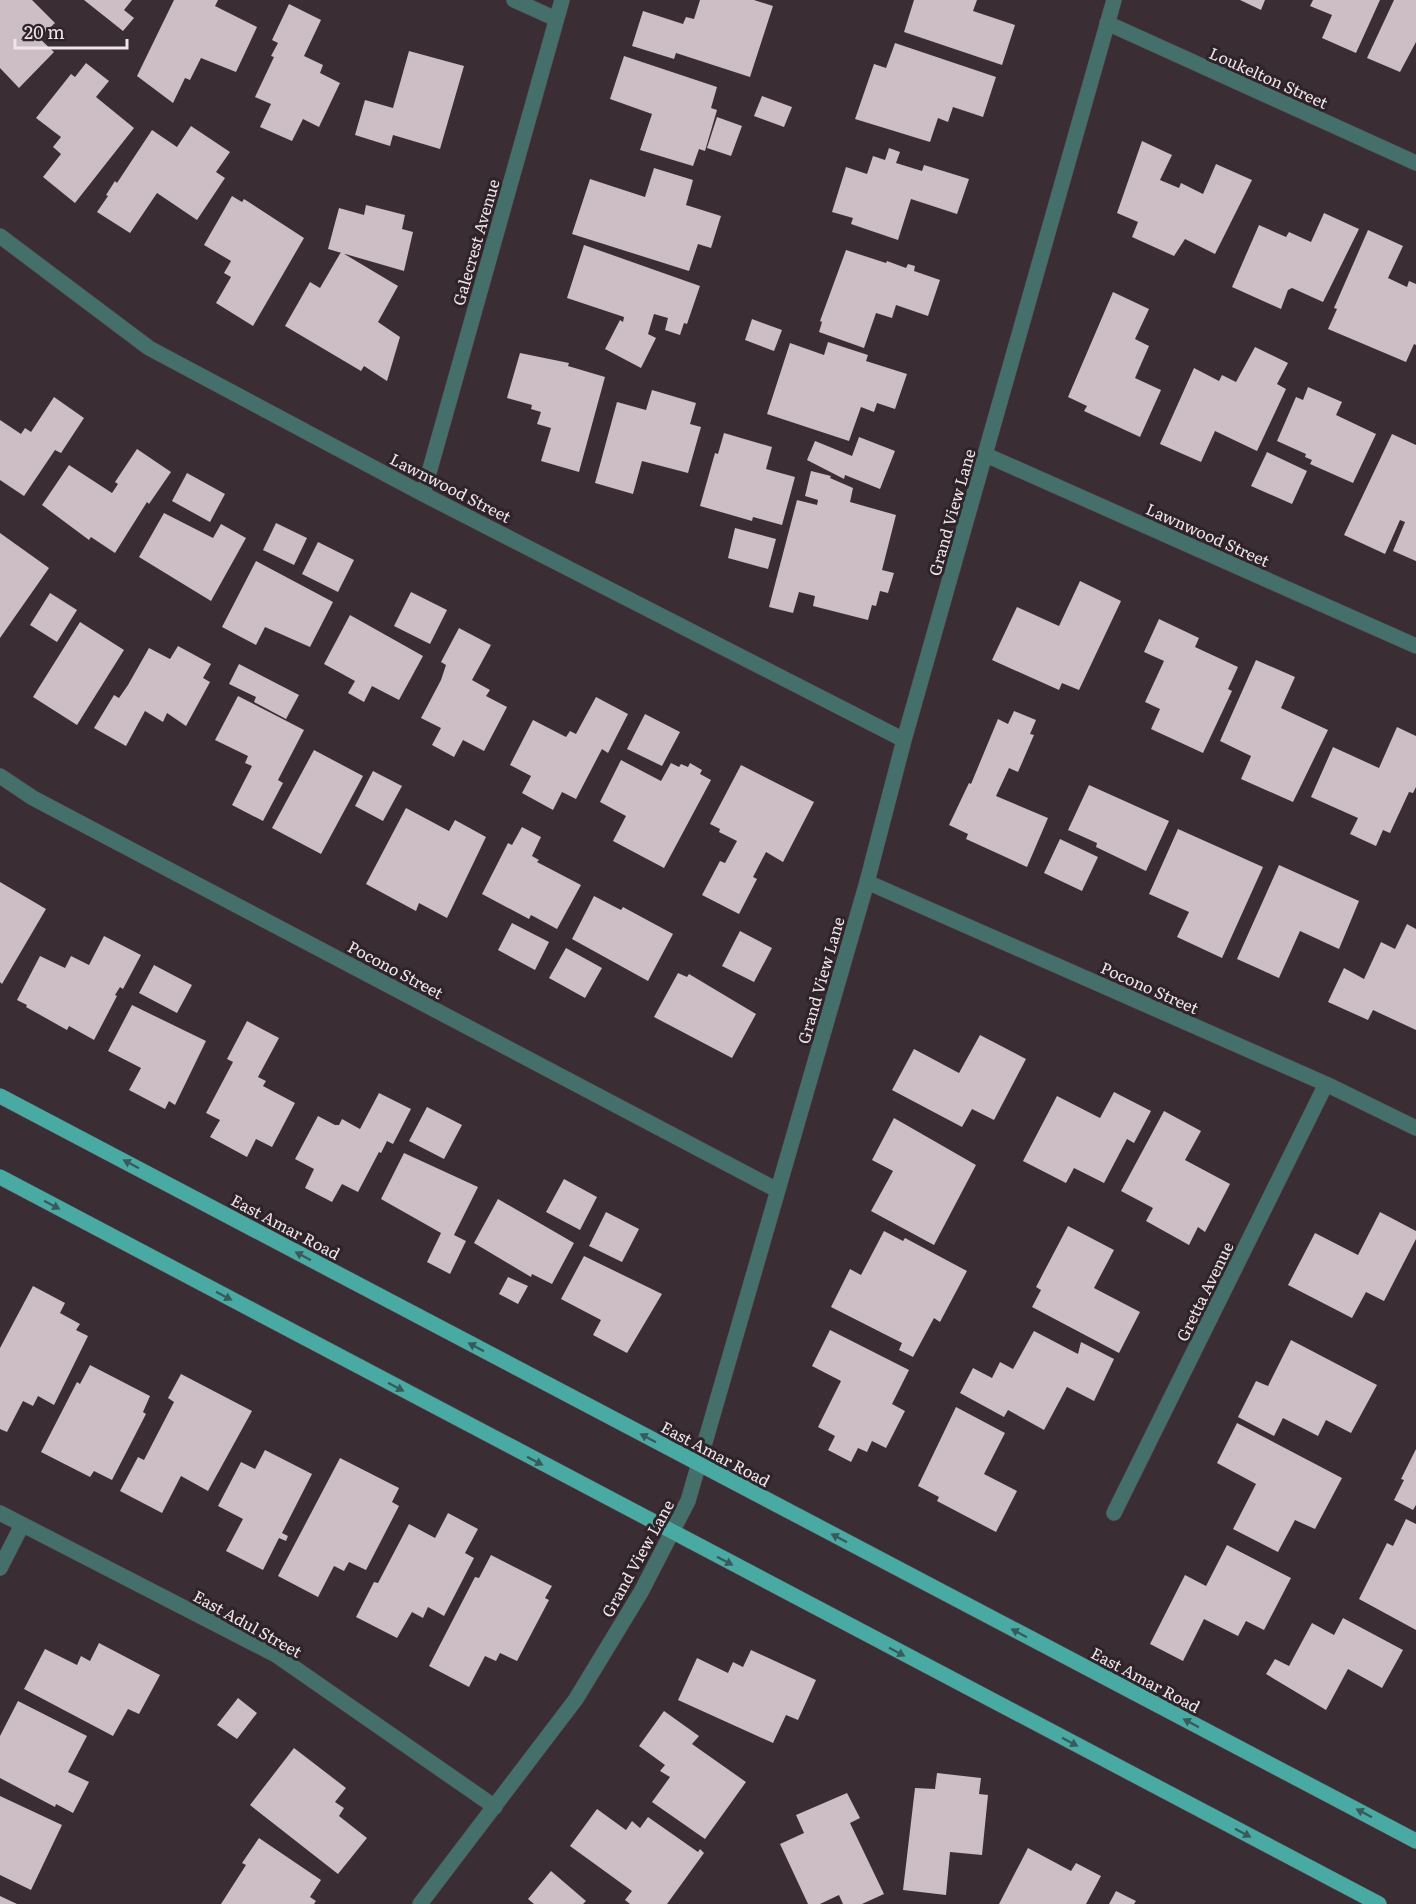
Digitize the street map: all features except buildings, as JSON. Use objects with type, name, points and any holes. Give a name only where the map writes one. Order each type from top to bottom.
[{"type":"main road","name":"East Amar Road","points":[[0,1096],[1416,1841]]},
{"type":"main road","points":[[0,1178],[1379,1904]]},
{"type":"street","points":[[514,0],[556,19]]},
{"type":"street","name":"Galecrest Avenue","points":[[423,494],[562,0]]},
{"type":"street","name":"Grand View Lane","points":[[420,1904],[576,1699],[673,1534],[700,1465],[867,882],[904,740],[1114,0]]},
{"type":"street","name":"Loukelton Street","points":[[1107,23],[1416,163]]},
{"type":"street","name":"Lawnwood Street","points":[[0,236],[149,348],[423,494],[904,740]]},
{"type":"street","name":"Lawnwood Street","points":[[986,455],[1416,646]]},
{"type":"street","name":"Pocono Street","points":[[0,776],[33,798],[777,1190]]},
{"type":"street","name":"Pocono Street","points":[[867,882],[1326,1084],[1416,1128]]},
{"type":"street","name":"Gretta Avenue","points":[[1114,1513],[1326,1084]]},
{"type":"street","name":"East Adul Street","points":[[0,1513],[276,1655],[495,1807]]},
{"type":"street","points":[[0,1568],[22,1525]]}]
